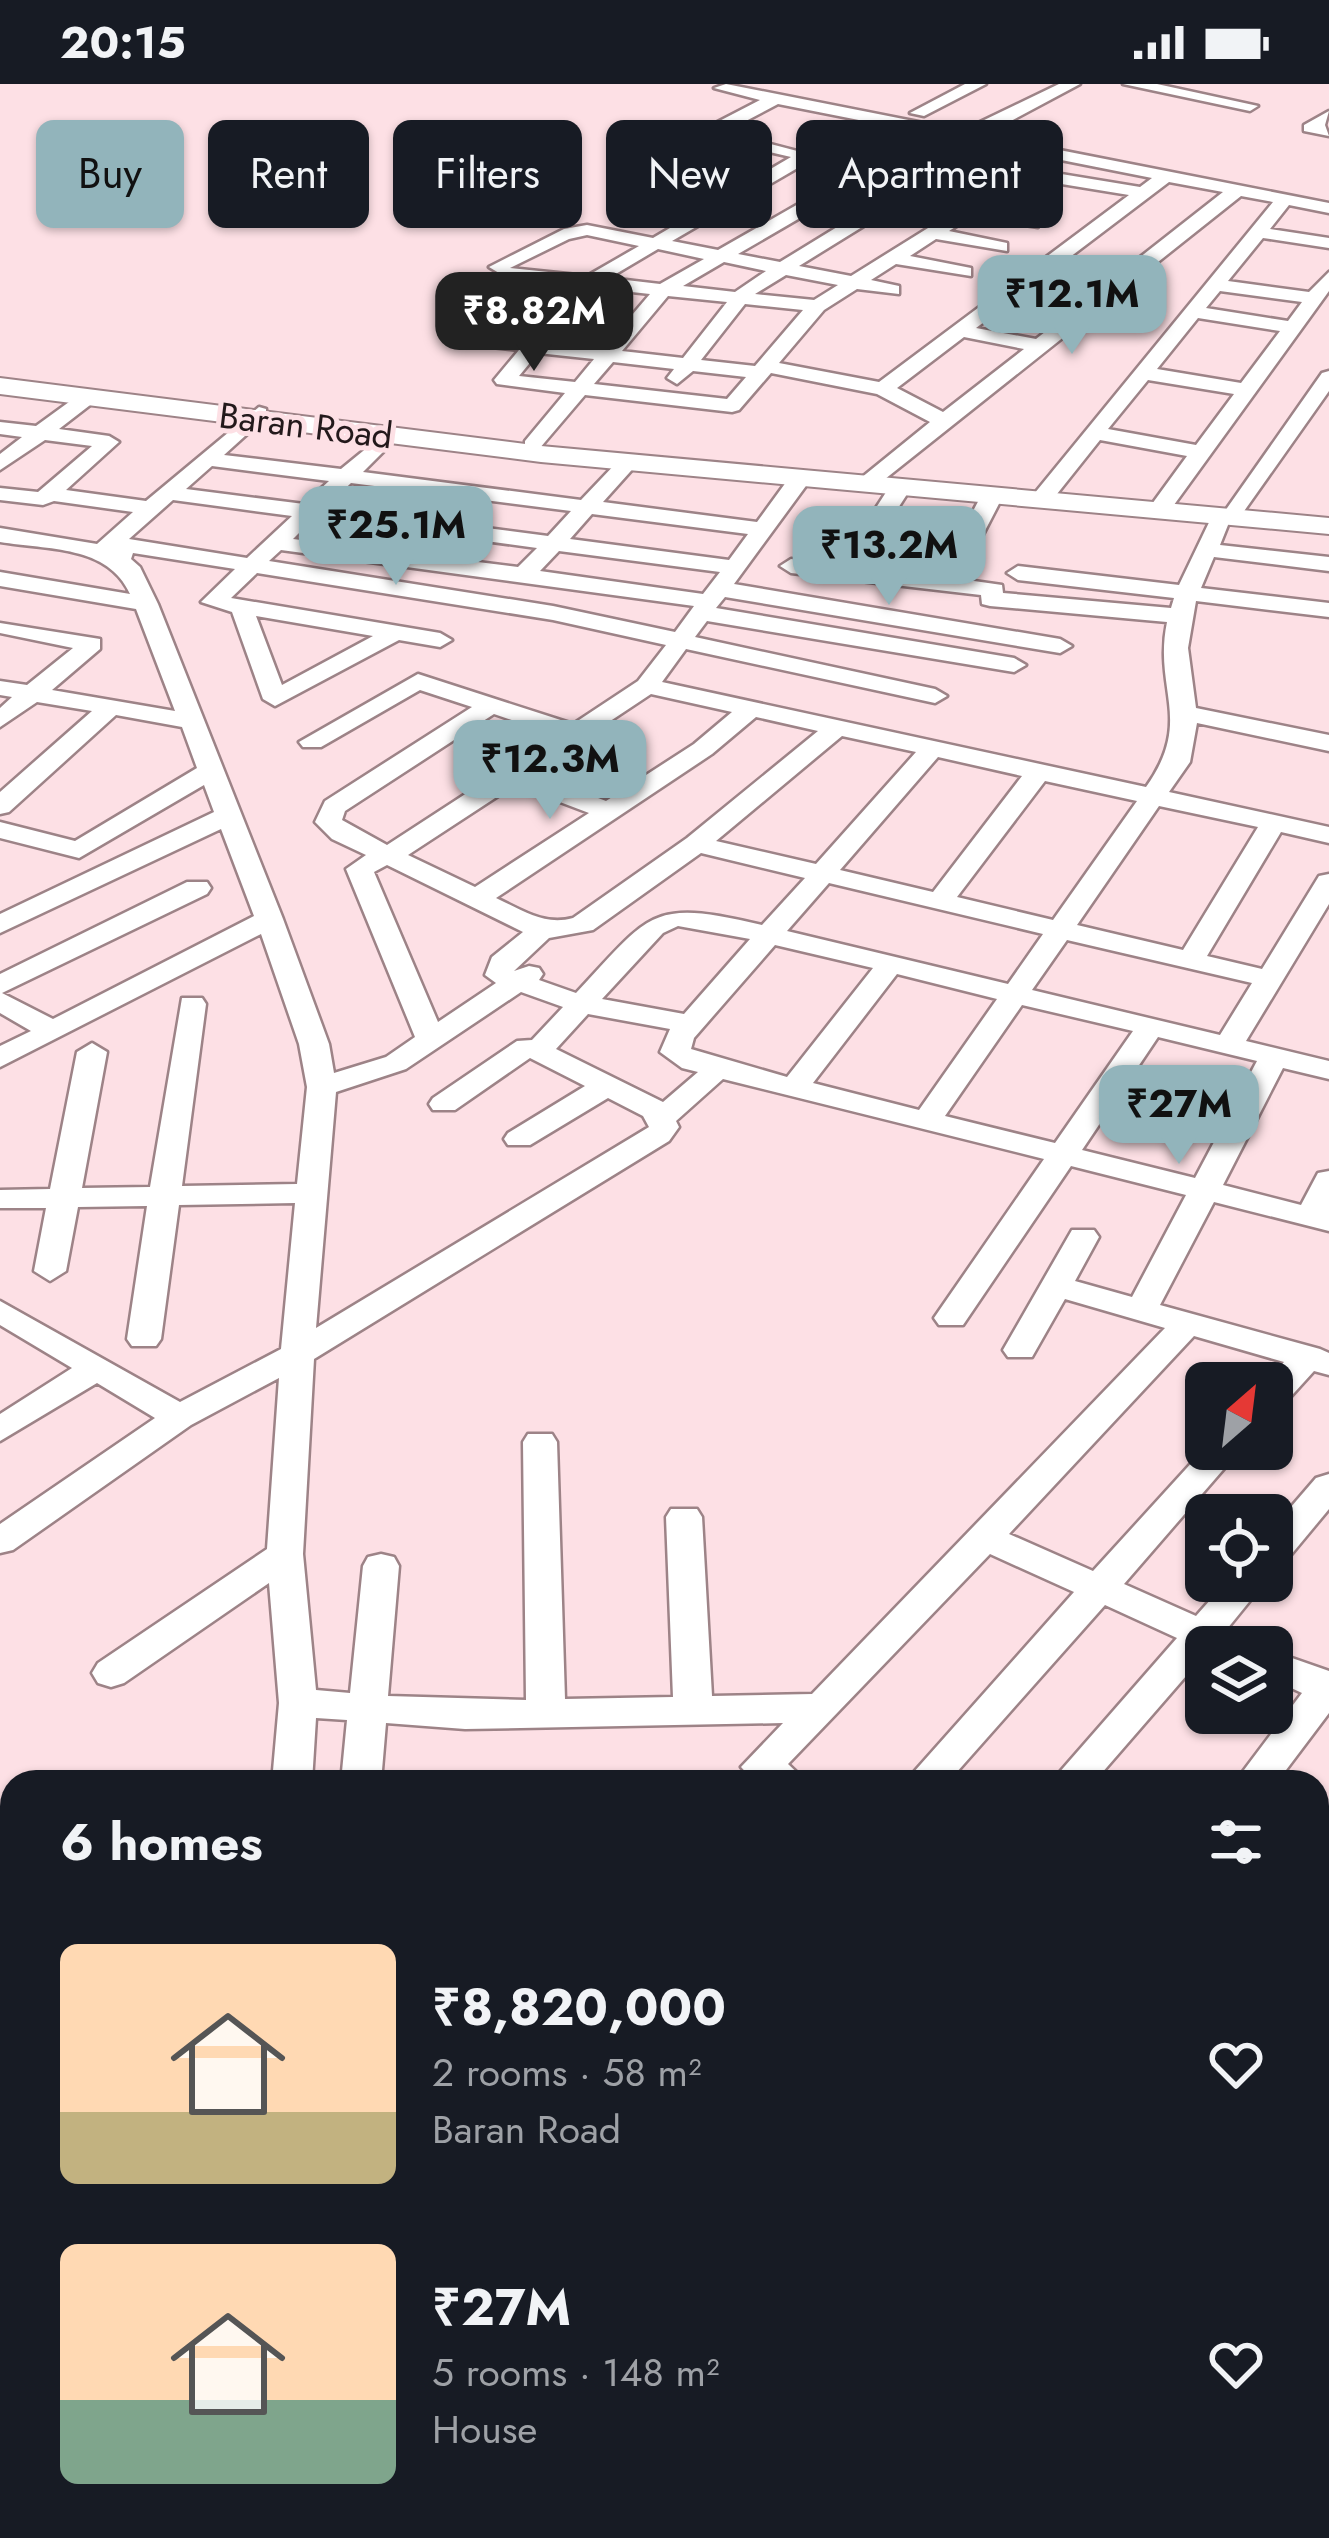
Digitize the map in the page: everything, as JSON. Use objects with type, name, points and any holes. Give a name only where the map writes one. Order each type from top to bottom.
[{"type":"main road","name":"Baran Road","points":[[0,383],[87,398],[256,416],[1225,512]]},
{"type":"main road","name":"Baran Road","points":[[0,383],[627,463],[1329,522]]},
{"type":"street","points":[[918,113],[978,84]]},
{"type":"street","points":[[997,120],[1067,84]]},
{"type":"street","points":[[1131,84],[1250,106]]},
{"type":"street","points":[[1115,106],[1167,87]]},
{"type":"street","points":[[722,88],[1285,200],[1329,204]]},
{"type":"street","points":[[732,120],[775,99]]},
{"type":"street","points":[[895,108],[954,120]]},
{"type":"street","points":[[793,123],[813,113]]},
{"type":"street","points":[[1329,116],[1310,128],[1329,131]]},
{"type":"street","points":[[1063,149],[1329,204]]},
{"type":"street","points":[[796,161],[590,282],[504,380],[732,406],[817,306],[940,228]]},
{"type":"street","points":[[884,389],[1166,176]]},
{"type":"street","points":[[1063,183],[1181,215]]},
{"type":"street","points":[[872,478],[1108,294],[1181,215],[1237,190]]},
{"type":"street","points":[[1063,199],[1135,199]]},
{"type":"street","points":[[1045,494],[1285,200]]},
{"type":"street","points":[[532,445],[613,355],[663,290],[796,211]]},
{"type":"street","points":[[660,398],[738,298],[848,228]]},
{"type":"street","points":[[817,306],[523,275],[498,271],[498,267],[574,230],[892,290]]},
{"type":"street","points":[[1258,232],[1329,243]]},
{"type":"street","points":[[932,233],[1001,247]]},
{"type":"street","points":[[892,258],[964,272]]},
{"type":"street","points":[[523,275],[463,338],[763,369],[884,389],[944,421]]},
{"type":"street","points":[[1163,504],[1329,278]]},
{"type":"street","points":[[1030,279],[1108,294]]},
{"type":"street","points":[[1215,285],[1313,298]]},
{"type":"street","points":[[998,304],[1076,318]]},
{"type":"street","points":[[1193,312],[1292,327]]},
{"type":"street","points":[[962,331],[1041,346]]},
{"type":"street","points":[[1143,373],[1246,390]]},
{"type":"street","points":[[1225,512],[1329,376]]},
{"type":"street","points":[[0,464],[87,398]]},
{"type":"street","points":[[4,631],[59,589],[256,416]]},
{"type":"street","points":[[0,428],[109,442],[43,500],[0,494]]},
{"type":"street","points":[[1094,433],[1200,452]]},
{"type":"street","points":[[390,435],[213,602],[440,640]]},
{"type":"street","points":[[208,459],[764,529]]},
{"type":"street","points":[[524,575],[627,463]]},
{"type":"street","points":[[927,1120],[1154,797],[1184,747],[1186,713],[1177,668],[1187,604],[1243,467]]},
{"type":"street","points":[[432,1043],[358,876],[362,866],[512,776],[647,686],[800,479]]},
{"type":"street","points":[[845,573],[900,488]]},
{"type":"street","points":[[49,494],[305,513],[734,567]]},
{"type":"street","points":[[945,585],[992,496]]},
{"type":"street","points":[[157,504],[280,537],[524,575],[1060,646]]},
{"type":"street","points":[[0,536],[249,569],[935,696]]},
{"type":"street","points":[[106,547],[129,567],[146,604],[269,919],[314,1043],[322,1088],[297,1354],[285,1554],[298,1703],[293,1770]]},
{"type":"street","points":[[1208,550],[1329,564]]},
{"type":"street","points":[[791,566],[992,594],[1329,610]]},
{"type":"street","points":[[1018,573],[1187,604]]},
{"type":"street","points":[[0,579],[146,604]]},
{"type":"street","points":[[712,601],[1014,665]]},
{"type":"street","points":[[241,606],[275,699],[395,633]]},
{"type":"street","points":[[0,720],[92,644],[4,631]]},
{"type":"street","points":[[260,654],[332,667]]},
{"type":"street","points":[[312,742],[418,681],[575,733]]},
{"type":"street","points":[[647,686],[1329,836]]},
{"type":"street","points":[[0,688],[191,721]]},
{"type":"street","points":[[492,705],[329,814],[328,822],[341,833],[543,929],[563,931],[583,924],[697,844],[836,729]]},
{"type":"street","points":[[0,806],[111,707]]},
{"type":"street","points":[[477,898],[703,749],[751,709]]},
{"type":"street","points":[[1186,713],[1329,743]]},
{"type":"street","points":[[932,749],[690,1024],[674,1046],[679,1056],[1320,1219],[1329,1180]]},
{"type":"street","points":[[0,830],[79,850],[211,771]]},
{"type":"street","points":[[938,904],[1038,772]]},
{"type":"street","points":[[512,776],[609,812]]},
{"type":"street","points":[[0,925],[227,816]]},
{"type":"street","points":[[1190,961],[1274,824]]},
{"type":"street","points":[[697,844],[1270,980]]},
{"type":"street","points":[[1228,1046],[1270,980],[1316,931],[1329,881]]},
{"type":"street","points":[[0,985],[196,888]]},
{"type":"street","points":[[583,924],[693,917],[1329,1070]]},
{"type":"street","points":[[0,1058],[269,919]]},
{"type":"street","points":[[444,1104],[532,1049],[660,922]]},
{"type":"street","points":[[543,929],[502,963],[499,975],[524,978],[580,1004],[690,1024]]},
{"type":"street","points":[[794,1087],[890,965]]},
{"type":"street","points":[[322,1088],[372,1074],[432,1043],[524,978]]},
{"type":"street","points":[[0,1001],[51,1030]]},
{"type":"street","points":[[144,1340],[192,1004]]},
{"type":"street","points":[[0,1541],[178,1417],[297,1354],[658,1135],[664,1127],[662,1118],[608,1085],[464,1021]]},
{"type":"street","points":[[951,1318],[1150,1028]]},
{"type":"street","points":[[50,1271],[92,1052]]},
{"type":"street","points":[[1142,1309],[1274,1057]]},
{"type":"street","points":[[662,1118],[709,1078]]},
{"type":"street","points":[[519,1139],[608,1085]]},
{"type":"street","points":[[0,1198],[315,1193]]},
{"type":"street","points":[[1020,1350],[1083,1238]]},
{"type":"street","points":[[1056,1286],[1318,1360]]},
{"type":"street","points":[[2,1314],[178,1417]]},
{"type":"street","points":[[765,1770],[760,1767],[986,1538],[1190,1321]]},
{"type":"street","points":[[1293,1380],[1318,1360]]},
{"type":"street","points":[[0,1430],[96,1368]]},
{"type":"street","points":[[540,1442],[546,1714]]},
{"type":"street","points":[[936,1770],[1205,1470]]},
{"type":"street","points":[[1293,1528],[1329,1486]]},
{"type":"street","points":[[684,1517],[693,1710]]},
{"type":"street","points":[[986,1538],[1185,1626]]},
{"type":"street","points":[[111,1673],[285,1554]]},
{"type":"street","points":[[362,1770],[381,1566]]},
{"type":"street","points":[[1083,1770],[1185,1672]]},
{"type":"street","points":[[1264,1770],[1328,1687],[1293,1673]]},
{"type":"street","points":[[298,1703],[465,1715],[822,1708]]}]
